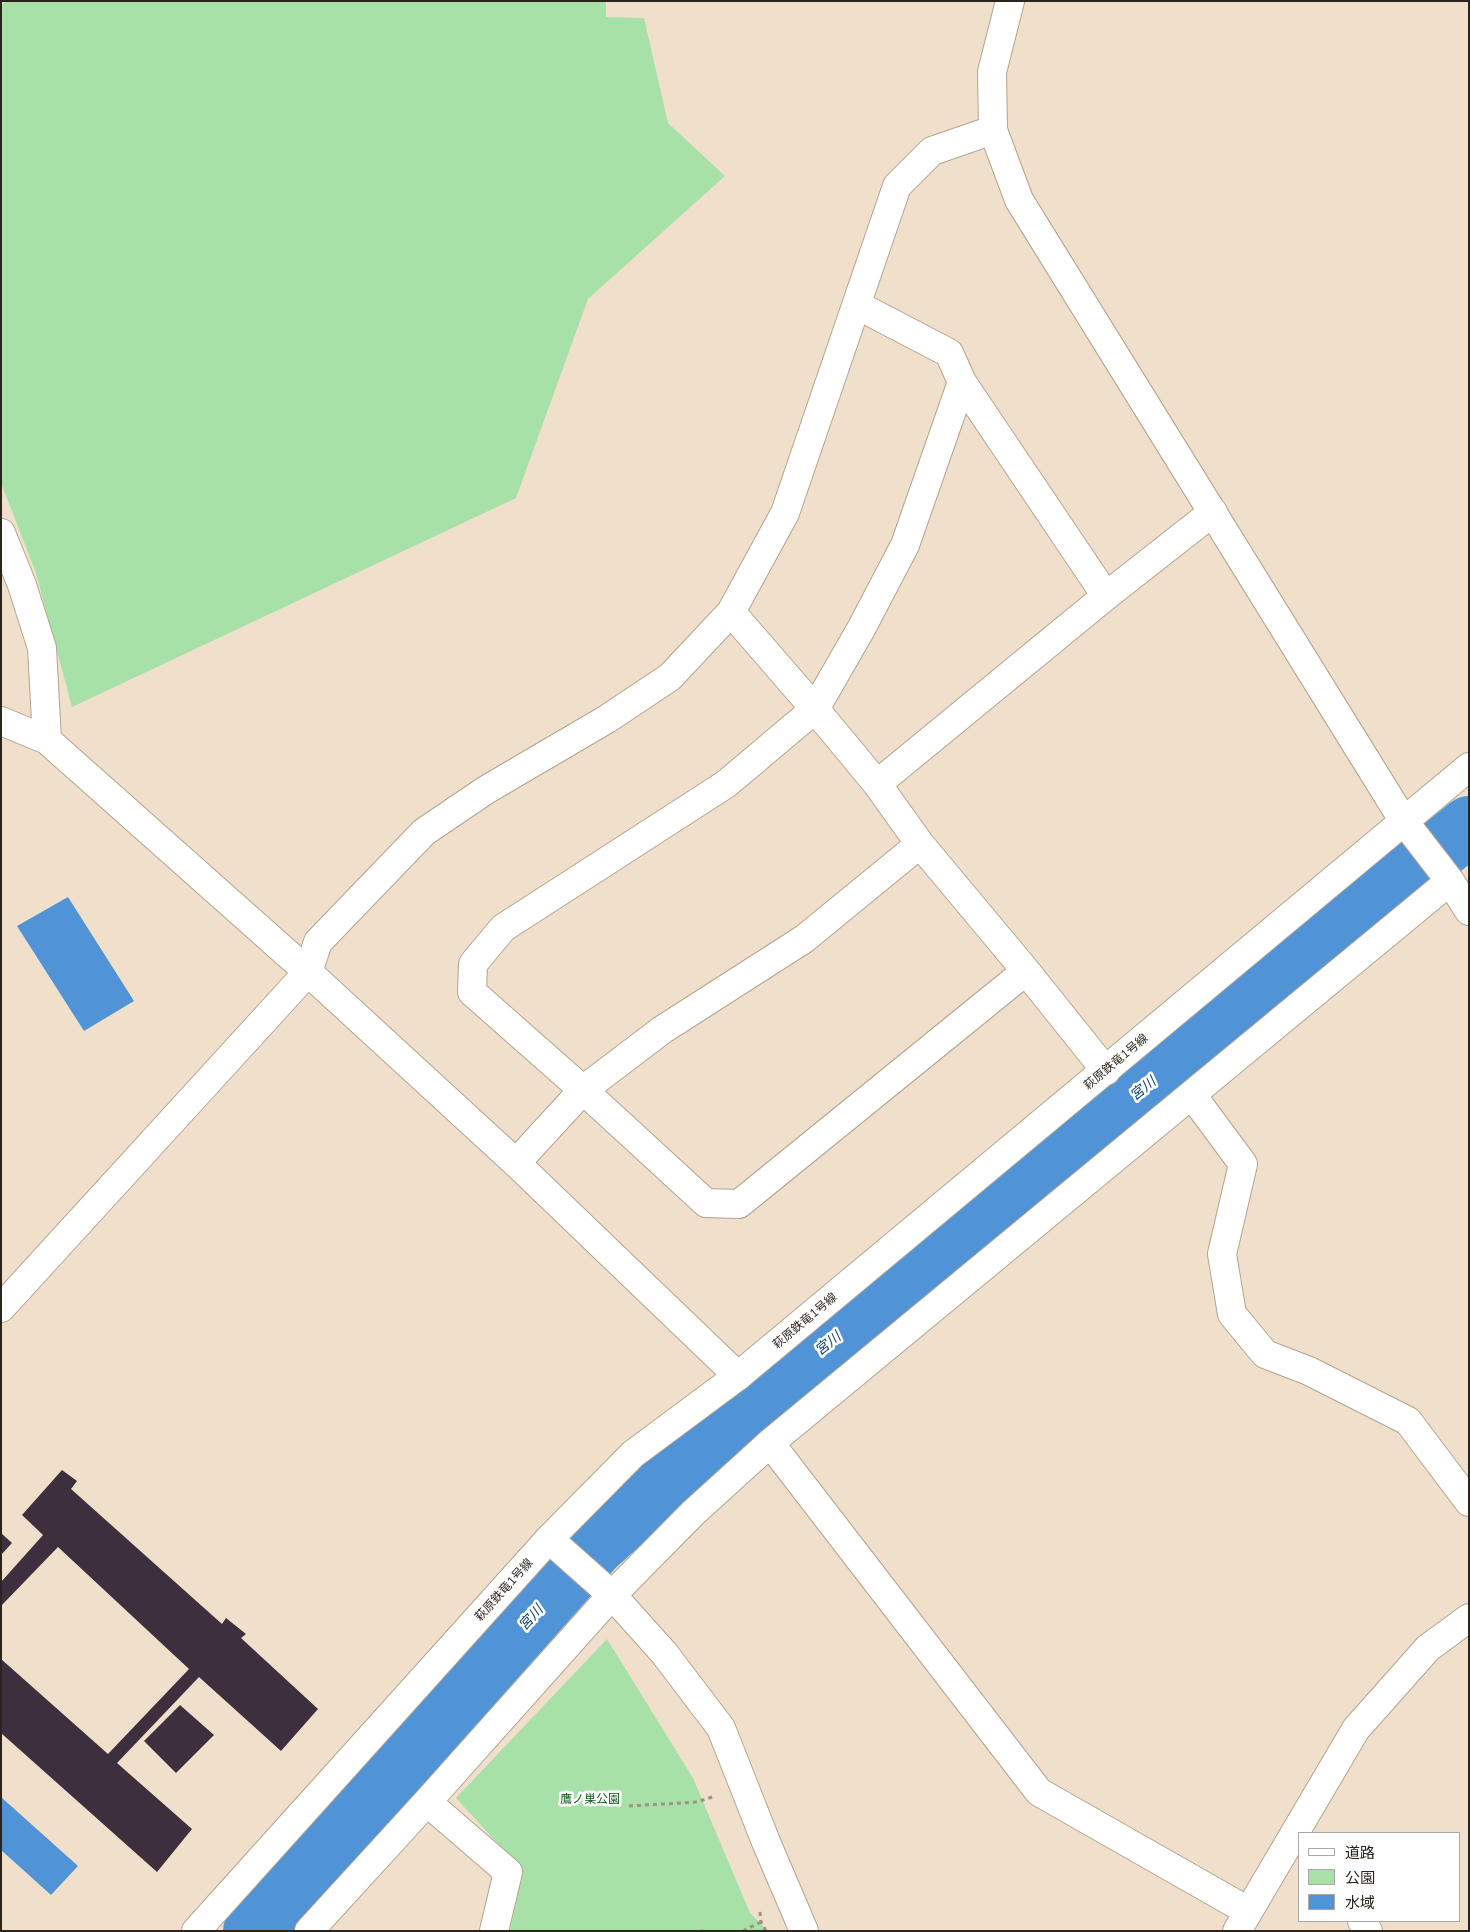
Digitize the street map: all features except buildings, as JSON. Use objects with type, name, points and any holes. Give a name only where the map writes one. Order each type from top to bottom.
[{"type":"street","points":[[1010,1],[992,72],[993,130],[1019,200],[1403,820],[1450,882],[1469,911]]},
{"type":"street","points":[[1,1308],[308,972],[318,942],[424,832],[486,790],[607,719],[670,677],[730,612],[785,513],[897,186],[932,151],[993,130]]},
{"type":"street","points":[[857,305],[949,353],[962,382],[1106,596]]},
{"type":"street","points":[[962,382],[905,545],[861,629],[815,709],[726,784],[503,928],[473,964],[472,992],[583,1090],[706,1203],[740,1204],[1026,971]]},
{"type":"street","points":[[877,784],[1106,596],[1213,512]]},
{"type":"street","points":[[1,533],[22,584],[42,648],[47,740]]},
{"type":"street","points":[[730,612],[815,709],[877,784],[920,844],[1106,1070]]},
{"type":"street","points":[[1,721],[47,740],[308,972],[516,1163],[738,1376]]},
{"type":"street","name":"萩原鉄竜1号線","points":[[196,1931],[550,1539],[633,1454],[738,1376],[1403,820],[1469,767]]},
{"type":"street","points":[[516,1163],[583,1090],[662,1030],[804,939],[920,844]]},
{"type":"street","points":[[308,1931],[427,1802],[612,1595],[693,1513],[770,1443],[1450,882]]},
{"type":"street","points":[[1192,1095],[1243,1164],[1222,1254],[1232,1314],[1265,1354],[1309,1371],[1408,1421],[1469,1502]]},
{"type":"street","points":[[770,1443],[1039,1792],[1243,1921],[1298,1835]]},
{"type":"street","points":[[550,1539],[612,1595],[664,1653],[720,1728],[804,1931]]},
{"type":"street","points":[[1301,1830],[1356,1729],[1428,1648],[1469,1618]]},
{"type":"street","points":[[427,1802],[508,1872],[494,1931]]},
{"type":"path","points":[[629,1806],[697,1802],[745,1786]]},
{"type":"path","points":[[743,1931],[761,1922]]},
{"type":"path","points":[[700,1931],[706,1931]]},
{"type":"green space","points":[[6,1],[606,1],[606,17],[644,18],[668,123],[725,176],[588,299],[516,498],[72,707],[36,573],[1,483],[1,5]]},
{"type":"green space","name":"鷹ノ巣公園","points":[[607,1639],[693,1778],[750,1913],[768,1931],[510,1931],[523,1871],[456,1798]]},
{"type":"water","points":[[68,897],[134,1001],[84,1031],[17,926]]},
{"type":"water","points":[[1,1797],[78,1866],[51,1895],[1,1850]]},
{"type":"waterway","name":"宮川","points":[[253,1931],[594,1547],[726,1427],[1469,826]]}]
